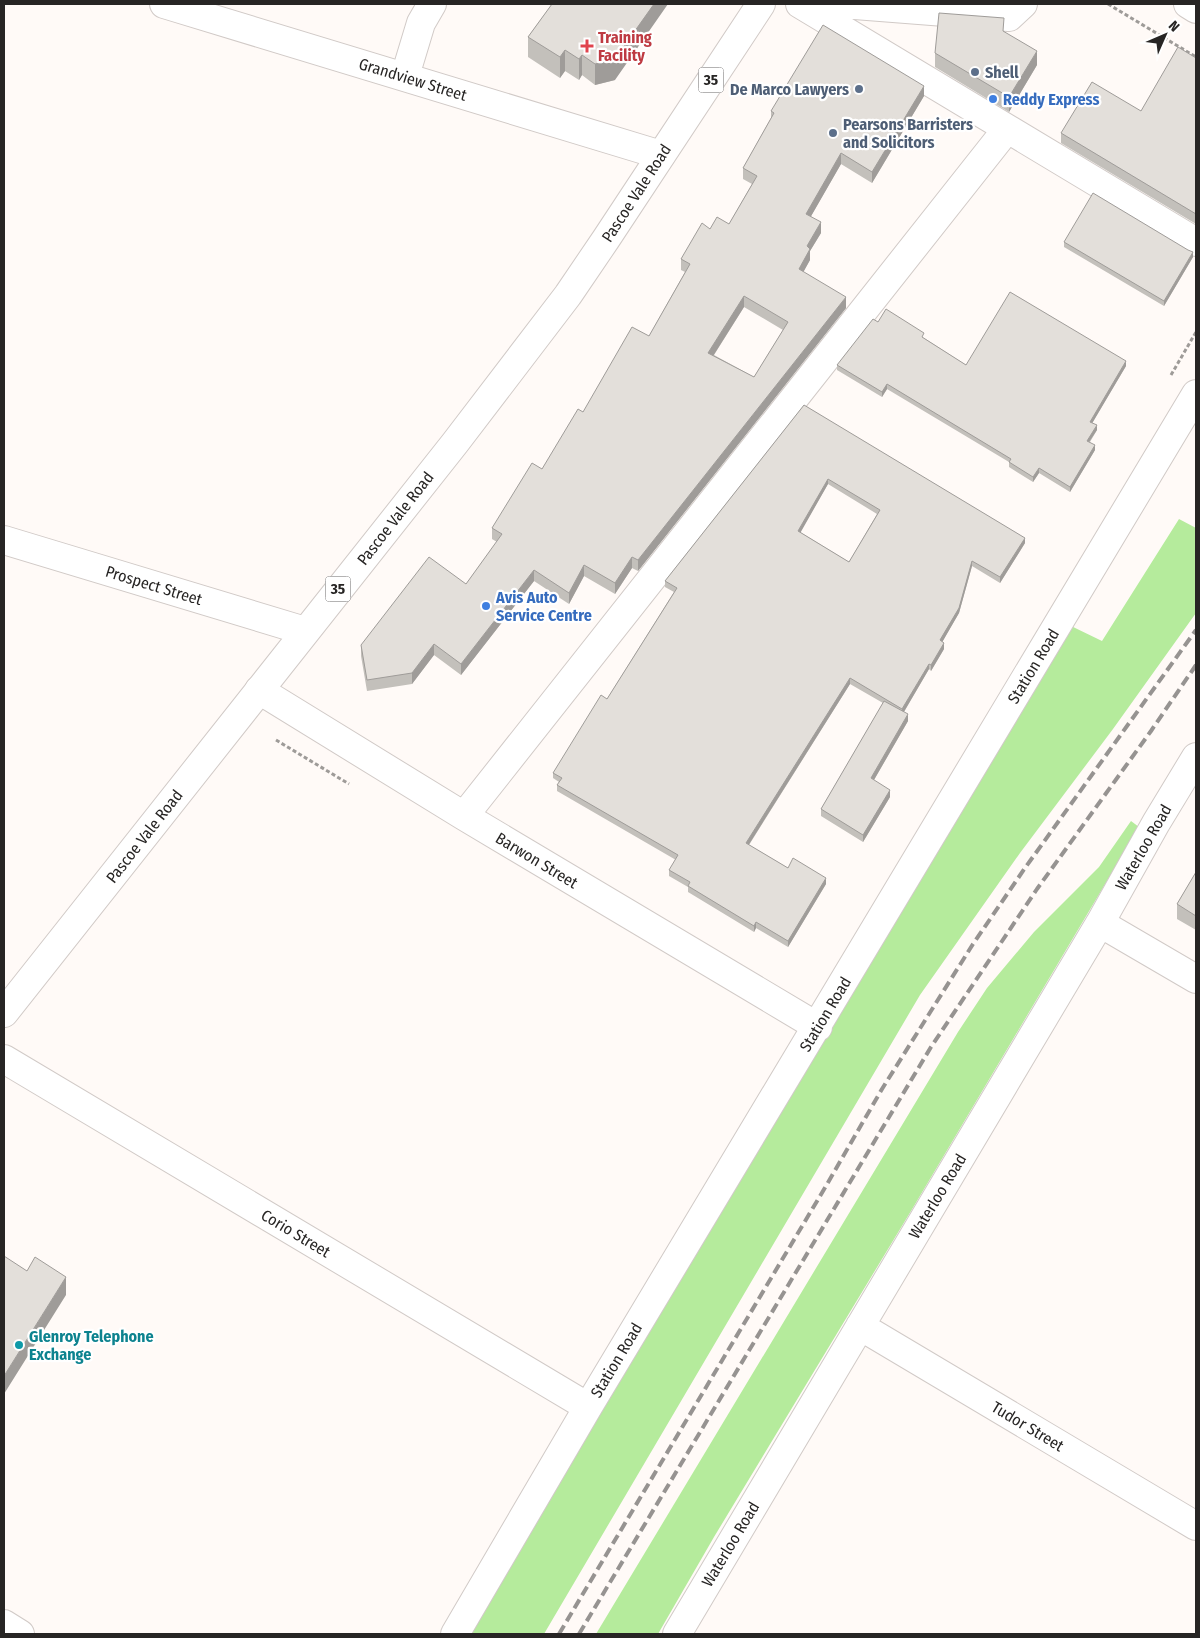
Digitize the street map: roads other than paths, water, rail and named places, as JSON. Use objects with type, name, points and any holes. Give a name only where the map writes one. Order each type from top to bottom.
[{"type":"street","name":"Grandview Street","points":[[164,4],[405,76],[661,156]]},
{"type":"street","points":[[405,76],[420,22],[432,4]]},
{"type":"street","name":"Pascoe Vale Road","points":[[4,1014],[455,443],[568,295],[761,4]]},
{"type":"street","points":[[800,4],[1196,242]]},
{"type":"street","points":[[842,4],[1009,17],[1023,4]]},
{"type":"street","points":[[1188,4],[1196,9]]},
{"type":"street","points":[[464,816],[1007,129]]},
{"type":"street","name":"Station Road","points":[[455,1634],[588,1407],[818,1027],[1196,394]]},
{"type":"street","name":"Prospect Street","points":[[4,540],[305,631]]},
{"type":"street","name":"Barwon Street","points":[[259,690],[464,816],[818,1027]]},
{"type":"street","name":"Waterloo Road","points":[[677,1634],[1100,923],[1196,757]]},
{"type":"street","points":[[1100,923],[1196,979]]},
{"type":"street","name":"Corio Street","points":[[4,1058],[588,1407]]},
{"type":"street","name":"Tudor Street","points":[[860,1326],[1196,1526]]},
{"type":"street","points":[[4,1624],[20,1634]]},
{"type":"railway","points":[[559,1634],[882,1089],[973,944],[1025,868],[1196,630]]},
{"type":"railway","points":[[579,1634],[931,1047],[1037,889],[1151,731],[1196,665]]},
{"type":"place","name":"Training Facility","points":[[587,46]]},
{"type":"place","name":"Shell","points":[[975,72]]},
{"type":"place","name":"De Marco Lawyers","points":[[859,89]]},
{"type":"place","name":"Reddy Express","points":[[993,99]]},
{"type":"place","name":"Pearsons Barristers and Solicitors","points":[[833,133]]},
{"type":"place","name":"Avis Auto Service Centre","points":[[486,606]]},
{"type":"place","name":"Glenroy Telephone Exchange","points":[[19,1345]]}]
